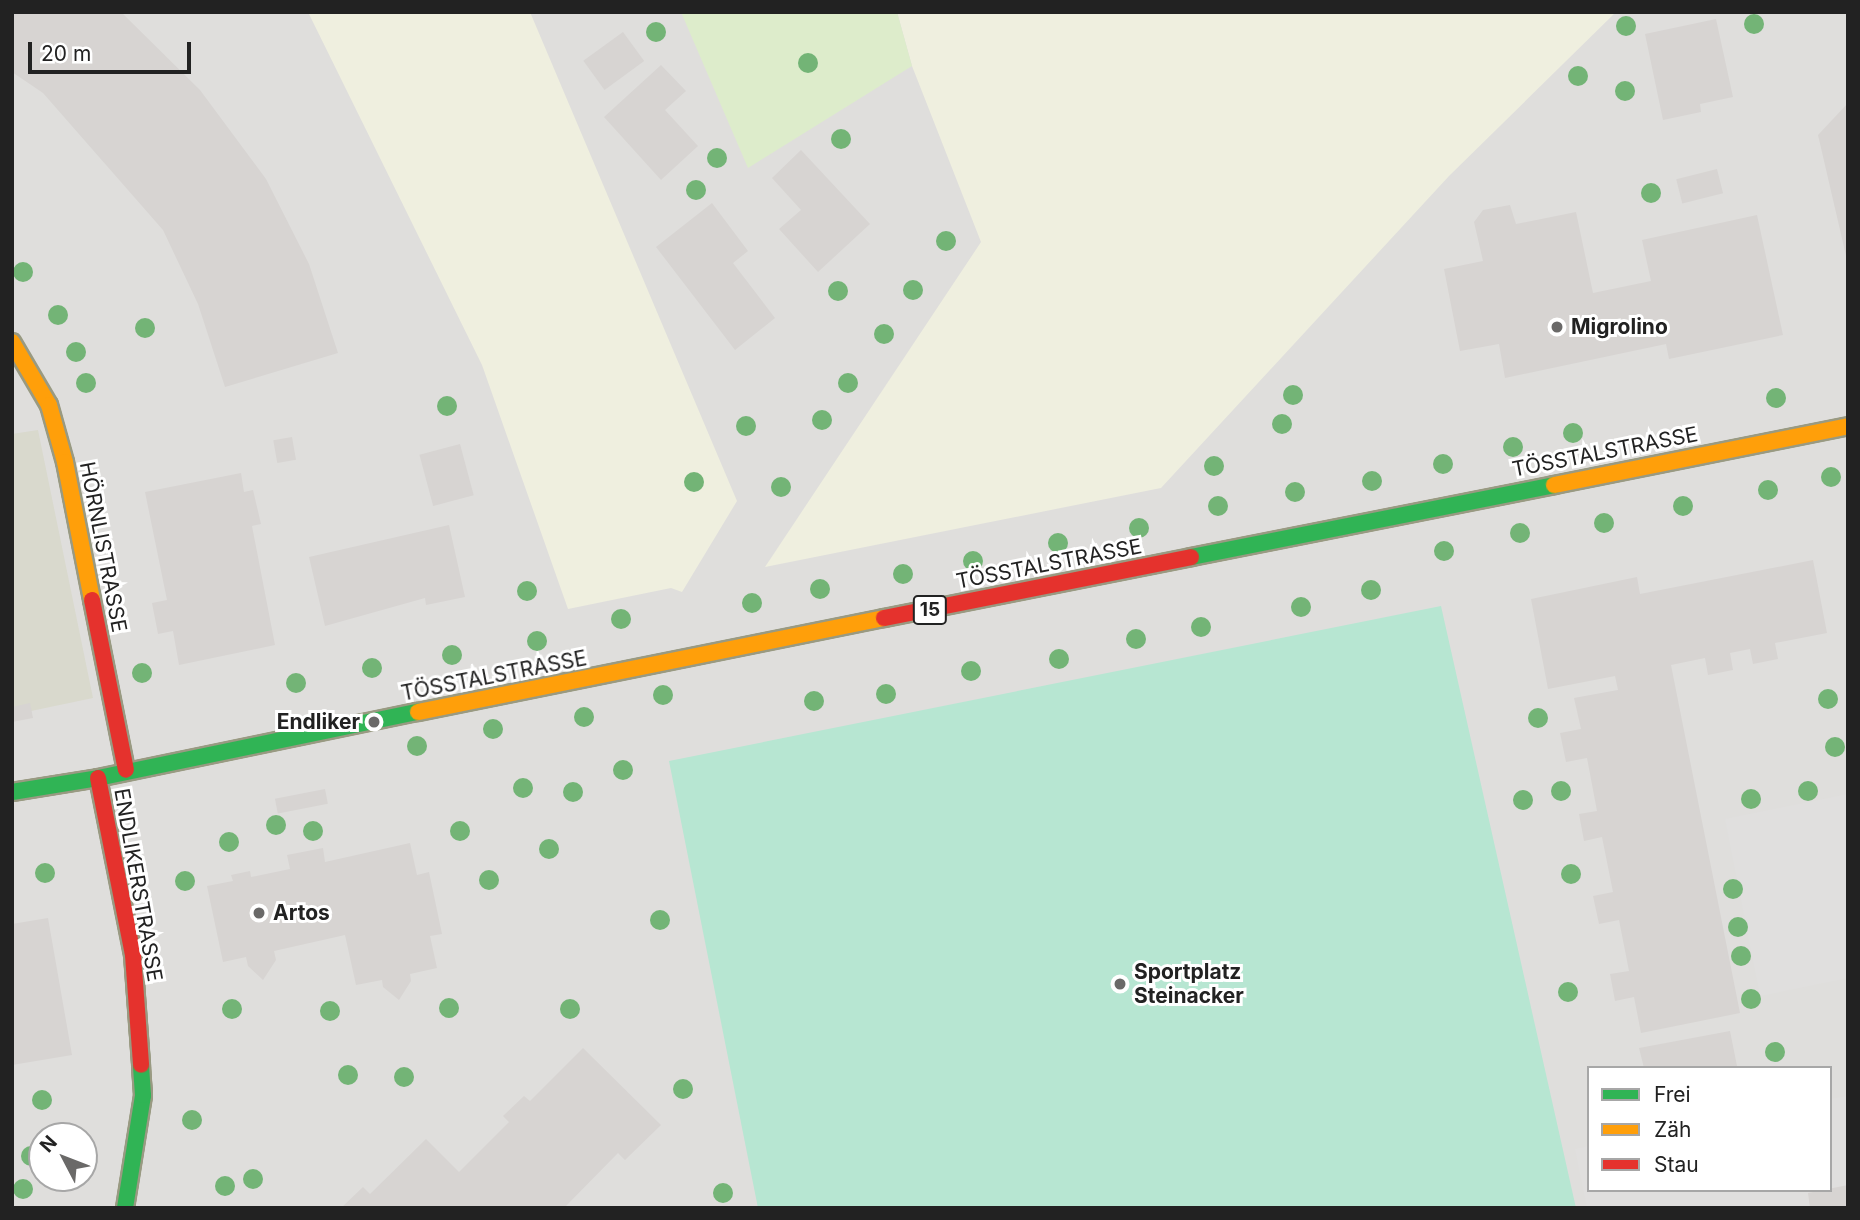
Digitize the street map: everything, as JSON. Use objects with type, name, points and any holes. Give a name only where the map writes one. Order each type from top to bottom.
[{"type":"main road","name":"HÖRNLISTRASSE","points":[[12,342],[48,405],[65,462],[126,770]]},
{"type":"main road","name":"TÖSSTALSTRASSE","points":[[12,792],[99,778],[126,770],[1848,426]]},
{"type":"main road","name":"ENDLIKERSTRASSE","points":[[99,778],[133,955],[143,1095],[125,1208]]},
{"type":"shaded area","points":[[12,12],[1848,12],[1848,1208],[12,1208]]},
{"type":"shaded area","points":[[38,430],[93,698],[12,715],[12,434]]},
{"type":"shaded area","points":[[1848,794],[1848,978],[1760,996],[1725,819]]},
{"type":"shaded area","points":[[1848,1096],[1848,1208],[1587,1208],[1575,1149],[1587,1146],[1587,1192],[1832,1192],[1832,1099]]},
{"type":"green space","points":[[308,12],[530,12],[737,501],[682,592],[671,588],[568,609],[482,365]]},
{"type":"green space","points":[[681,12],[897,12],[912,66],[748,168]]},
{"type":"green space","points":[[897,12],[1616,12],[1449,176],[1161,488],[765,567],[981,242],[912,66]]},
{"type":"green space","name":"Sportplatz Steinacker","points":[[1441,606],[1576,1208],[758,1208],[669,761]]},
{"type":"building","points":[[12,12],[121,12],[200,90],[266,179],[309,264],[338,353],[225,387],[198,304],[163,230],[43,93],[12,72]]},
{"type":"building","points":[[1716,19],[1733,97],[1700,104],[1701,112],[1663,120],[1645,34]]},
{"type":"building","points":[[623,32],[644,61],[605,90],[583,61]]},
{"type":"building","points":[[661,65],[686,91],[665,110],[698,146],[661,180],[604,117]]},
{"type":"building","points":[[1848,103],[1848,259],[1847,260],[1818,135]]},
{"type":"building","points":[[801,150],[870,224],[818,272],[779,229],[801,210],[772,178]]},
{"type":"building","points":[[1717,169],[1723,193],[1682,203],[1676,179]]},
{"type":"building","points":[[712,203],[748,251],[733,263],[775,318],[735,350],[656,247]]},
{"type":"building","points":[[1510,205],[1516,224],[1576,212],[1593,293],[1651,281],[1642,240],[1757,215],[1783,335],[1669,359],[1666,344],[1505,378],[1499,344],[1460,351],[1444,269],[1483,261],[1474,222],[1483,210]]},
{"type":"building","points":[[292,437],[296,460],[277,463],[273,440]]},
{"type":"building","points":[[460,444],[474,495],[433,506],[419,455]]},
{"type":"building","points":[[241,473],[244,492],[253,490],[261,524],[252,526],[275,645],[179,665],[173,631],[158,634],[152,603],[167,600],[145,492]]},
{"type":"building","points":[[449,525],[465,597],[426,605],[425,598],[325,626],[309,557]]},
{"type":"building","points":[[1813,560],[1827,633],[1775,643],[1778,659],[1753,664],[1750,649],[1730,653],[1733,670],[1708,675],[1705,658],[1671,665],[1740,1013],[1641,1033],[1634,997],[1615,1001],[1610,974],[1629,971],[1619,920],[1599,924],[1593,896],[1613,892],[1602,837],[1584,841],[1579,814],[1597,811],[1587,758],[1566,762],[1560,733],[1581,729],[1574,698],[1618,690],[1615,676],[1548,689],[1531,599],[1637,577],[1640,594]]},
{"type":"building","points":[[30,703],[33,718],[12,722],[12,707]]},
{"type":"building","points":[[325,789],[328,804],[278,813],[275,799]]},
{"type":"building","points":[[410,843],[417,875],[429,872],[442,934],[430,936],[437,968],[410,974],[411,981],[399,1000],[383,987],[382,980],[356,985],[345,935],[274,951],[276,960],[263,980],[248,966],[246,957],[223,962],[207,886],[233,881],[231,875],[250,871],[251,877],[290,869],[287,855],[323,848],[325,862]]},
{"type":"building","points":[[48,918],[72,1055],[12,1065],[12,924]]},
{"type":"building","points":[[1730,1031],[1737,1066],[1644,1066],[1639,1048]]},
{"type":"building","points":[[583,1048],[661,1125],[625,1160],[618,1153],[564,1208],[341,1208],[363,1187],[370,1194],[426,1139],[459,1172],[509,1122],[503,1116],[524,1096],[530,1101]]},
{"type":"building","points":[[1848,1185],[1848,1208],[1810,1208],[1808,1193],[1832,1192],[1832,1188]]},
{"type":"traffic: fast","points":[[1191,557],[1554,485]]},
{"type":"traffic: fast","points":[[12,792],[98,778],[418,712]]},
{"type":"traffic: fast","points":[[125,1208],[143,1095],[141,1065]]},
{"type":"traffic: slow","points":[[12,342],[49,405],[65,462],[92,600]]},
{"type":"traffic: slow","points":[[1554,485],[1848,426]]},
{"type":"traffic: slow","points":[[418,712],[884,618]]},
{"type":"traffic: jam","points":[[884,618],[1191,557]]},
{"type":"traffic: jam","points":[[92,600],[126,770]]},
{"type":"traffic: jam","points":[[98,778],[133,955],[141,1065]]},
{"type":"place","name":"Migrolino","points":[[1557,327]]},
{"type":"place","name":"Endliker","points":[[374,722]]},
{"type":"place","name":"Artos","points":[[259,913]]},
{"type":"place","name":"Sportplatz Steinacker","points":[[1120,984]]}]
